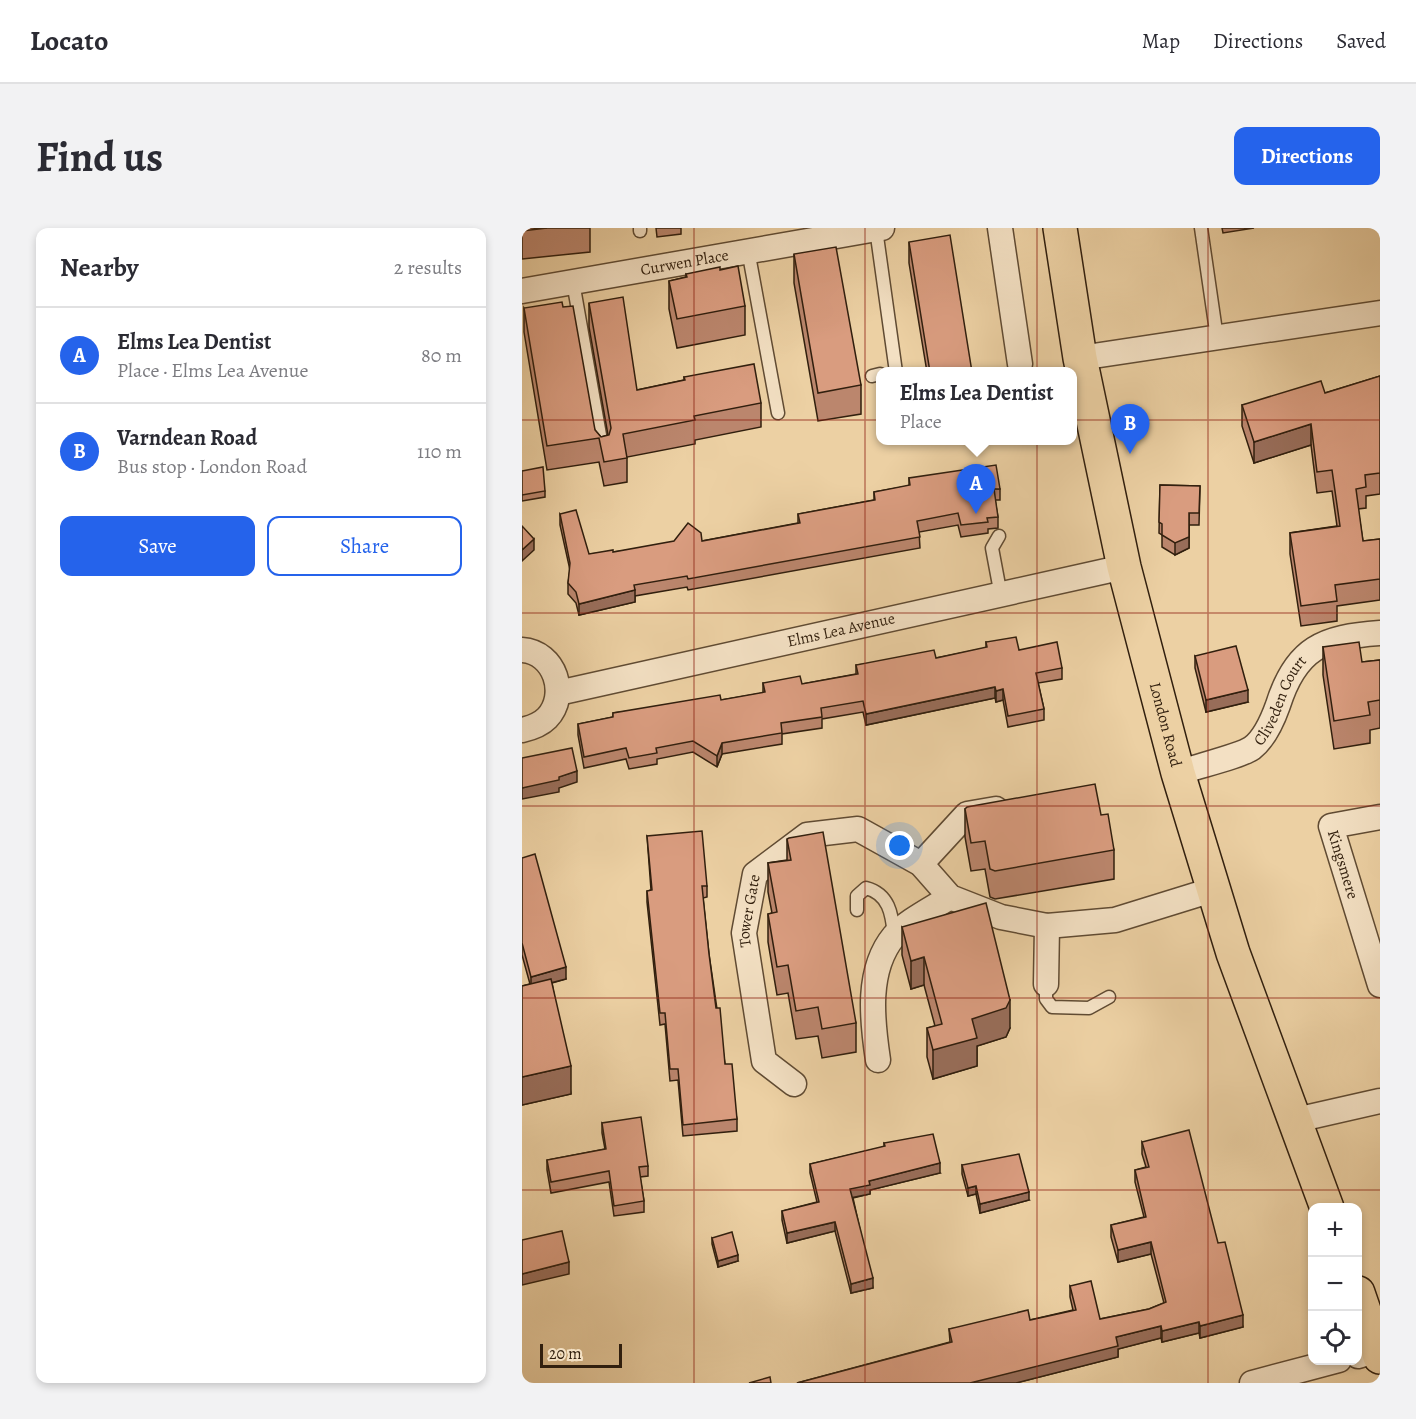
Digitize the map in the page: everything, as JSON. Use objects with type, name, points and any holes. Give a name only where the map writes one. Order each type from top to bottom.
[{"type":"highway","name":"London Road","points":[[1060,228],[1080,358],[1124,567],[1178,773],[1212,890],[1325,1203]]},
{"type":"highway","points":[[1362,1308],[1374,1353]]},
{"type":"street","points":[[1000,228],[1020,364]]},
{"type":"street","name":"Curwen Place","points":[[522,291],[879,229]]},
{"type":"street","points":[[1080,358],[1380,313]]},
{"type":"street","name":"Elms Lea Avenue","points":[[558,693],[1124,567]]},
{"type":"street","name":"Cliveden Court","points":[[1178,773],[1252,748],[1273,720],[1291,674],[1310,649],[1348,635],[1380,633]]},
{"type":"street","points":[[522,650],[540,656],[550,665],[556,678],[558,693],[555,706],[547,718],[535,726],[522,730]]},
{"type":"street","points":[[921,864],[967,814],[1021,805]]},
{"type":"street","name":"Kingsmere","points":[[1380,817],[1331,826],[1380,985]]},
{"type":"street","name":"Tower Gate","points":[[794,1084],[764,1061],[744,933],[754,874],[807,835],[858,829],[921,864],[950,897],[1001,917],[1047,927],[1115,920],[1212,890]]},
{"type":"street","points":[[878,1060],[872,1019],[878,962],[894,935],[950,897]]},
{"type":"street","points":[[1046,984],[1047,927]]},
{"type":"street","points":[[1296,1120],[1380,1101]]},
{"type":"street","points":[[1252,1383],[1320,1365]]},
{"type":"lane","points":[[1201,228],[1217,338]]},
{"type":"lane","points":[[879,229],[895,367]]},
{"type":"lane","points":[[748,250],[778,413]]},
{"type":"lane","points":[[573,282],[603,453]]},
{"type":"lane","points":[[999,536],[992,548],[1001,596]]},
{"type":"lane","points":[[857,909],[857,896],[866,888],[878,891],[891,908],[894,935]]},
{"type":"lane","points":[[1046,984],[1046,999],[1052,1007],[1089,1008],[1109,997]]},
{"type":"building","points":[[522,228],[547,228],[522,231]]},
{"type":"building","points":[[950,235],[971,367],[929,367],[909,242]]},
{"type":"building","points":[[836,247],[861,385],[818,393],[794,254]]},
{"type":"building","points":[[738,266],[745,306],[677,319],[669,281],[687,277],[686,274]]},
{"type":"building","points":[[623,297],[637,390],[685,380],[684,377],[754,364],[761,403],[694,416],[695,420],[623,434],[627,458],[604,462],[599,438],[547,446],[524,308],[562,302],[563,307],[573,306],[595,430],[601,437],[609,435],[611,428],[589,303]]},
{"type":"building","points":[[1380,376],[1380,473],[1365,475],[1366,487],[1356,489],[1363,541],[1380,539],[1380,579],[1335,585],[1337,601],[1301,606],[1290,533],[1340,526],[1332,470],[1317,472],[1311,424],[1254,442],[1242,405],[1321,381],[1325,393]]},
{"type":"building","points":[[996,465],[1000,489],[994,489],[998,517],[987,518],[988,522],[961,525],[958,513],[917,521],[920,537],[688,579],[687,576],[634,585],[635,590],[579,604],[576,592],[568,583],[570,563],[560,514],[576,510],[589,554],[613,550],[613,552],[674,541],[688,523],[701,533],[702,541],[800,523],[798,514],[875,500],[874,492],[910,485],[909,478]]},
{"type":"building","points":[[543,467],[545,491],[522,495],[522,471]]},
{"type":"building","points":[[1160,485],[1200,486],[1199,513],[1189,513],[1189,537],[1175,543],[1162,535],[1162,524],[1159,522]]},
{"type":"building","points":[[522,526],[534,539],[522,550]]},
{"type":"building","points":[[1016,637],[1019,650],[1057,642],[1062,668],[1036,673],[1044,709],[1008,716],[1003,689],[996,691],[995,687],[866,714],[863,701],[821,708],[822,717],[781,723],[782,733],[722,743],[717,756],[693,741],[656,748],[657,753],[629,758],[626,748],[584,757],[578,724],[613,717],[613,713],[720,695],[721,700],[765,692],[763,683],[800,676],[802,684],[858,674],[856,665],[934,650],[936,658],[987,647],[986,642]]},
{"type":"building","points":[[1359,642],[1362,662],[1380,660],[1380,700],[1368,702],[1370,715],[1334,721],[1323,647]]},
{"type":"building","points":[[1236,646],[1248,690],[1206,700],[1195,656]]},
{"type":"building","points":[[572,748],[577,771],[559,777],[559,780],[522,788],[522,758]]},
{"type":"building","points":[[1095,784],[1101,815],[1108,814],[1114,850],[995,871],[990,869],[985,841],[971,843],[965,809],[967,807]]},
{"type":"building","points":[[702,831],[707,886],[702,886],[709,954],[716,1008],[720,1008],[725,1064],[732,1064],[737,1119],[683,1125],[678,1069],[670,1069],[665,1013],[660,1013],[647,891],[652,890],[647,836]]},
{"type":"building","points":[[823,832],[856,1023],[822,1029],[818,1007],[796,1011],[788,965],[777,967],[768,914],[777,912],[768,863],[791,860],[787,839]]},
{"type":"building","points":[[535,854],[566,967],[531,977],[522,943],[522,858]]},
{"type":"building","points":[[986,903],[1010,1000],[1006,1008],[972,1019],[977,1038],[933,1050],[927,1028],[942,1024],[924,957],[911,961],[902,927]]},
{"type":"building","points":[[551,979],[571,1066],[522,1077],[522,986]]},
{"type":"building","points":[[641,1117],[648,1166],[639,1167],[644,1201],[614,1206],[609,1171],[551,1182],[547,1160],[606,1149],[602,1123]]},
{"type":"building","points":[[1189,1130],[1218,1243],[1225,1242],[1243,1315],[1200,1326],[1199,1322],[1162,1331],[1161,1326],[1116,1337],[1118,1346],[970,1383],[797,1383],[952,1342],[949,1329],[1028,1310],[1030,1320],[1076,1310],[1070,1286],[1091,1281],[1100,1319],[1149,1309],[1166,1302],[1151,1242],[1118,1250],[1111,1225],[1146,1217],[1135,1170],[1149,1167],[1142,1142]]},
{"type":"building","points":[[933,1134],[940,1163],[869,1181],[870,1185],[850,1189],[873,1278],[851,1284],[835,1222],[787,1233],[782,1211],[819,1202],[810,1164],[885,1146],[884,1143]]},
{"type":"building","points":[[1019,1154],[1029,1192],[980,1204],[976,1186],[968,1188],[962,1165]]},
{"type":"building","points":[[562,1231],[569,1262],[522,1274],[522,1240]]},
{"type":"building","points":[[732,1232],[738,1255],[718,1261],[712,1238]]},
{"type":"building","points":[[770,1377],[771,1383],[749,1383]]},
{"type":"place","name":"Varndean Road","points":[[1130,454]]},
{"type":"place","name":"Elms Lea Dentist","points":[[976,514]]}]
